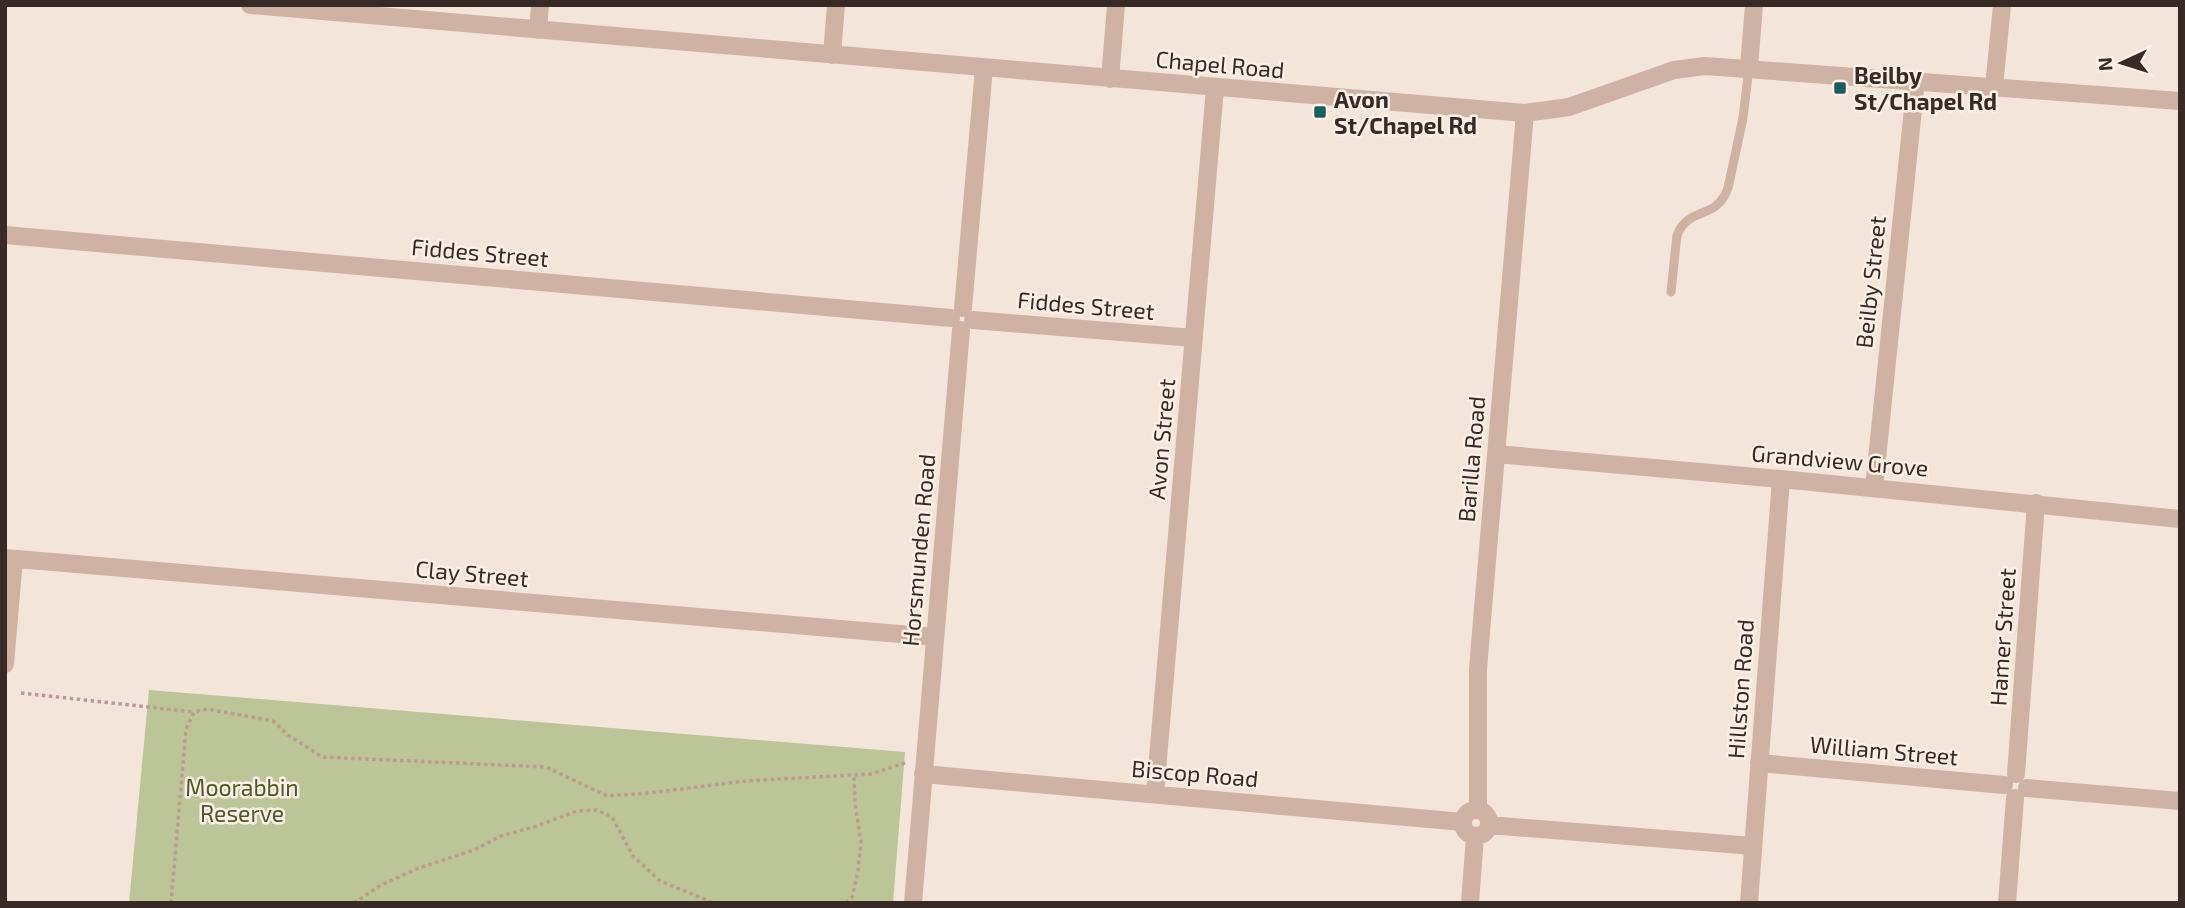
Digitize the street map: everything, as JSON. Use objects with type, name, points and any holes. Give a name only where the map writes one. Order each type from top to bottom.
[{"type":"street","name":"Chapel Road","points":[[250,5],[1525,113],[1569,107],[1689,67],[1705,66],[2180,100]]},
{"type":"street","points":[[538,30],[540,5]]},
{"type":"street","points":[[832,55],[836,5]]},
{"type":"street","points":[[1110,79],[1116,5]]},
{"type":"street","points":[[1749,68],[1754,5]]},
{"type":"street","points":[[1994,87],[2002,5]]},
{"type":"street","name":"Horsmunden Road","points":[[913,903],[984,68]]},
{"type":"street","name":"Beilby Street","points":[[1874,488],[1916,80]]},
{"type":"street","name":"Avon Street","points":[[1155,794],[1215,88]]},
{"type":"street","name":"Barilla Road","points":[[1470,903],[1481,824],[1478,670],[1525,113]]},
{"type":"street","name":"Fiddes Street","points":[[5,235],[1194,338]]},
{"type":"street","name":"Grandview Grove","points":[[1496,454],[2036,503],[2180,519]]},
{"type":"street","name":"Hillston Road","points":[[1749,903],[1780,479]]},
{"type":"street","name":"Hamer Street","points":[[2007,903],[2036,503]]},
{"type":"street","points":[[5,664],[10,559]]},
{"type":"street","name":"Clay Street","points":[[10,559],[935,638]]},
{"type":"street","name":"William Street","points":[[1759,764],[2180,801]]},
{"type":"street","name":"Biscop Road","points":[[924,768],[1155,794],[1463,822],[1465,830],[1481,824]]},
{"type":"street","points":[[1481,824],[1753,846]]},
{"type":"lane","points":[[1671,292],[1677,235],[1681,227],[1693,216],[1718,206],[1728,188],[1743,118],[1749,68]]},
{"type":"path","points":[[21,693],[194,712],[207,709],[273,722],[288,736],[322,757],[546,767],[607,796],[745,781],[871,774],[904,762],[924,768]]},
{"type":"path","points":[[171,903],[186,729],[194,712]]},
{"type":"path","points":[[846,903],[852,897],[862,842],[855,803],[854,775]]},
{"type":"path","points":[[354,903],[381,885],[419,868],[474,850],[501,836],[577,811],[597,810],[612,817],[633,856],[660,881],[714,903]]},
{"type":"green space","name":"Moorabbin Reserve","points":[[149,690],[905,752],[893,903],[129,903]]},
{"type":"place","name":"Beilby St/Chapel Rd","points":[[1840,88]]},
{"type":"place","name":"Avon St/Chapel Rd","points":[[1320,112]]}]
